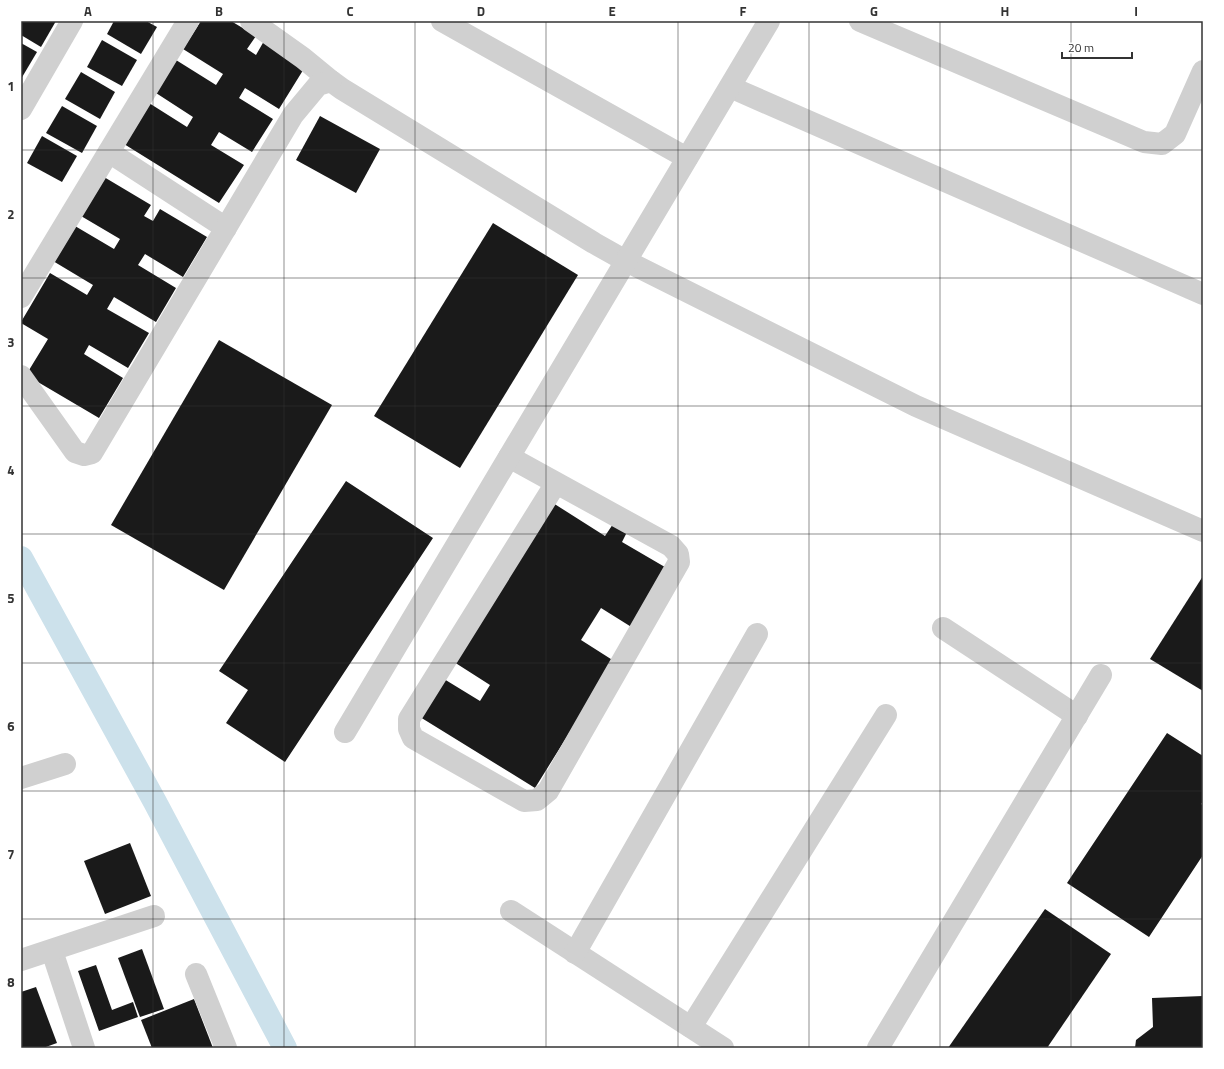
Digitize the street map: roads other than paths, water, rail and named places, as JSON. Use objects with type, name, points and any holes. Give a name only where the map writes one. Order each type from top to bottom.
[{"type":"street","points":[[21,109],[72,21]]},
{"type":"street","points":[[21,297],[188,21]]},
{"type":"street","points":[[251,21],[303,58],[331,81],[372,108],[626,261],[916,406],[1203,531]]},
{"type":"street","points":[[442,21],[687,158]]},
{"type":"street","points":[[345,732],[769,21]]},
{"type":"street","points":[[860,21],[1144,142],[1162,144],[1175,134],[1203,71]]},
{"type":"street","points":[[21,376],[75,452],[84,455],[92,453],[293,115],[318,85],[331,81]]},
{"type":"street","points":[[730,87],[1203,294]]},
{"type":"street","points":[[109,152],[226,228]]},
{"type":"street","points":[[509,457],[671,546],[678,554],[679,562],[548,792],[537,800],[524,801],[413,738],[409,729],[409,719],[556,483]]},
{"type":"street","points":[[943,628],[1077,716]]},
{"type":"street","points":[[575,952],[757,634]]},
{"type":"street","points":[[878,1048],[1101,675]]},
{"type":"street","points":[[691,1027],[886,715]]},
{"type":"street","points":[[21,778],[65,764]]},
{"type":"street","points":[[512,911],[723,1048]]},
{"type":"street","points":[[21,960],[154,916]]},
{"type":"street","points":[[52,951],[84,1048]]},
{"type":"street","points":[[196,974],[226,1048]]},
{"type":"waterway","points":[[21,558],[155,802],[285,1048]]}]
